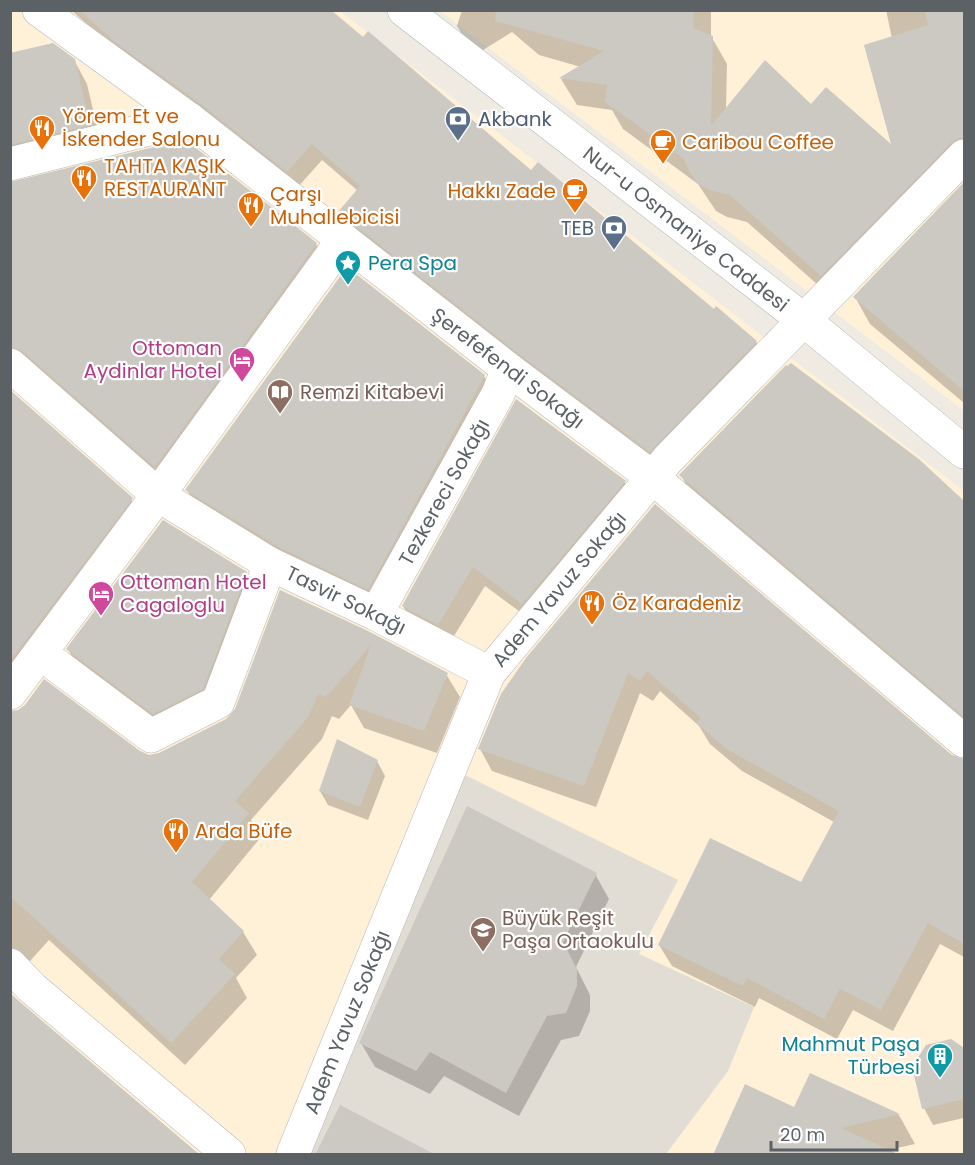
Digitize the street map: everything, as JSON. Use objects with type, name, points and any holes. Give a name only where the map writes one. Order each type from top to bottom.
[{"type":"street","name":"Şerefefendi Sokağı","points":[[39,10],[189,119],[507,369],[652,477],[964,741]]},
{"type":"street","name":"Nur-u Osmaniye Caddesi","points":[[404,10],[804,321],[964,452]]},
{"type":"street","points":[[10,164],[189,119]]},
{"type":"street","name":"Adem Yavuz Sokağı","points":[[294,1155],[489,673],[652,477],[964,156]]},
{"type":"street","points":[[10,693],[158,495],[343,240]]},
{"type":"street","name":"Tasvir Sokağı","points":[[10,364],[158,495],[270,564],[376,614],[489,673]]},
{"type":"street","name":"Tezkereci Sokağı","points":[[376,614],[498,394],[507,369]]},
{"type":"street","points":[[40,653],[151,736],[218,702],[270,564]]},
{"type":"street","points":[[10,965],[32,988],[229,1155]]},
{"type":"shaded area","points":[[10,11],[340,11],[964,491],[964,1154],[11,1154]]},
{"type":"shaded area","points":[[440,11],[964,11],[964,411]]},
{"type":"shaded area","points":[[463,774],[678,880],[639,954],[754,1007],[728,1071],[666,1154],[311,1154]]},
{"type":"building","points":[[79,10],[331,10],[363,37],[368,31],[531,170],[538,162],[714,309],[716,306],[757,341],[650,452],[519,354],[338,212],[360,186],[312,144],[287,172],[201,104],[116,43]]},
{"type":"building","points":[[496,10],[694,10],[693,28],[713,36],[711,126],[765,60],[811,104],[826,87],[891,144],[864,45],[928,25],[925,10],[964,10],[964,138],[958,138],[951,143],[821,276],[730,195],[698,184],[684,159],[605,102],[607,85],[559,78],[604,51],[495,21]]},
{"type":"building","points":[[53,43],[75,59],[90,125],[10,145],[10,53]]},
{"type":"building","points":[[192,145],[317,243],[155,467],[22,351],[10,347],[10,182],[154,147]]},
{"type":"building","points":[[964,182],[964,391],[853,297]]},
{"type":"building","points":[[347,267],[485,375],[368,590],[279,547],[185,490]]},
{"type":"building","points":[[791,363],[920,460],[964,501],[964,717],[679,475],[786,365]]},
{"type":"building","points":[[10,390],[133,498],[10,661]]},
{"type":"building","points":[[516,399],[626,481],[522,604],[473,567],[438,625],[402,606]]},
{"type":"building","points":[[655,504],[952,755],[964,759],[964,944],[928,923],[881,1010],[840,989],[824,1019],[747,978],[743,986],[658,945],[710,838],[801,882],[839,811],[728,750],[696,723],[701,718],[647,671],[640,681],[628,673],[584,786],[478,749],[501,694],[526,658]]},
{"type":"building","points":[[163,520],[247,572],[203,689],[153,714],[66,649]]},
{"type":"building","points":[[280,590],[368,631],[448,673],[424,731],[349,705],[371,645],[326,697],[318,694],[309,716],[235,801],[249,813],[192,882],[244,931],[219,959],[235,974],[171,1043],[10,896],[10,711],[18,710],[25,705],[44,679],[140,751],[149,755],[159,753],[226,719],[235,709]]},
{"type":"building","points":[[337,739],[378,760],[360,807],[319,791]]},
{"type":"building","points":[[467,806],[597,873],[563,942],[577,969],[577,986],[566,1013],[547,1016],[506,1093],[430,1052],[416,1071],[359,1043]]},
{"type":"building","points":[[10,993],[20,1002],[200,1155],[10,1155]]},
{"type":"building","name":"Mahmut Paşa Türbesi","points":[[951,1039],[964,1048],[964,1099],[922,1109],[912,1067],[926,1045]]},
{"type":"building","points":[[810,1073],[900,1114],[841,1128],[900,1155],[713,1155],[745,1084],[794,1107]]},
{"type":"building","points":[[340,1105],[436,1155],[315,1155]]},
{"type":"place","name":"Akbank","points":[[458,142]]},
{"type":"place","name":"Yörem Et ve İskender Salonu","points":[[42,151]]},
{"type":"place","name":"Caribou Coffee","points":[[663,165]]},
{"type":"place","name":"TAHTA KAŞIK RESTAURANT","points":[[84,201]]},
{"type":"place","name":"Hakkı Zade","points":[[575,214]]},
{"type":"place","name":"Çarşı Muhallebicisi","points":[[251,228]]},
{"type":"place","name":"TEB","points":[[614,251]]},
{"type":"place","name":"Pera Spa","points":[[348,286]]},
{"type":"place","name":"Ottoman Aydinlar Hotel","points":[[242,383]]},
{"type":"place","name":"Remzi Kitabevi","points":[[280,415]]},
{"type":"place","name":"Ottoman Hotel Cagaloglu","points":[[101,617]]},
{"type":"place","name":"Öz Karadeniz","points":[[592,626]]},
{"type":"place","name":"Arda Büfe","points":[[176,854]]},
{"type":"place","name":"Büyük Reşit Paşa Ortaokulu","points":[[483,953]]},
{"type":"place","name":"Mahmut Paşa Türbesi","points":[[940,1079]]}]
